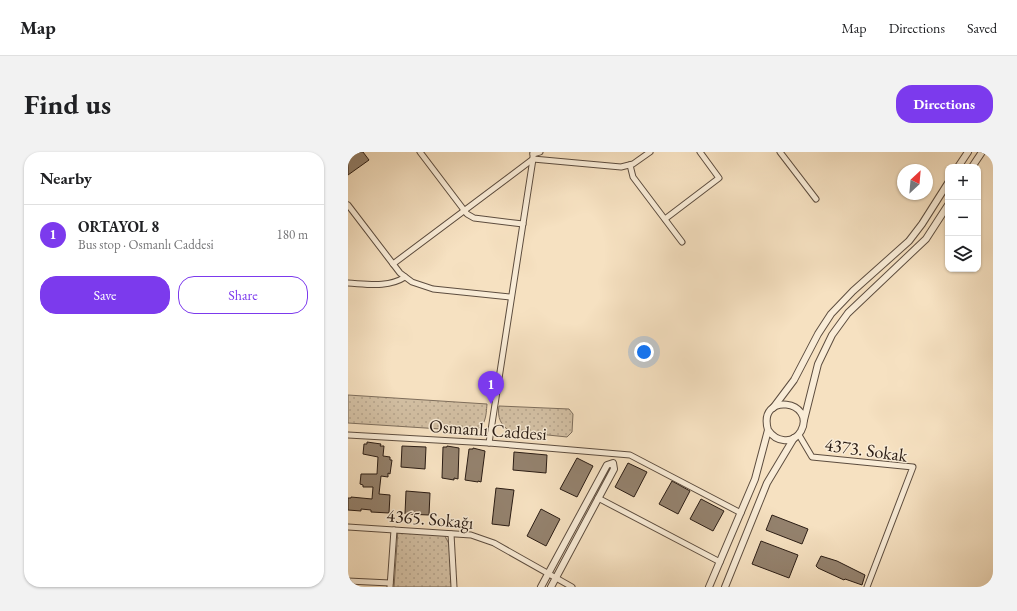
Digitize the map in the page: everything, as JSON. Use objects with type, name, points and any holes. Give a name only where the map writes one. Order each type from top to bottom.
[{"type":"street","points":[[420,152],[467,214],[474,218],[523,224]]},
{"type":"street","points":[[393,264],[533,155],[540,152]]},
{"type":"street","points":[[533,155],[616,167],[630,165],[637,162],[650,152]]},
{"type":"street","points":[[665,219],[719,178],[700,152]]},
{"type":"street","points":[[780,152],[816,199]]},
{"type":"street","points":[[960,164],[968,152]]},
{"type":"street","points":[[974,164],[982,152]]},
{"type":"street","points":[[489,443],[533,155]]},
{"type":"street","points":[[630,165],[634,177],[682,242]]},
{"type":"street","points":[[709,587],[755,479],[768,430],[767,418],[769,412],[794,380],[818,334],[831,314],[853,291],[909,241],[922,224],[945,188]]},
{"type":"street","points":[[348,205],[405,278],[418,285],[433,289],[511,297]]},
{"type":"street","points":[[725,587],[766,483],[804,424],[818,364],[832,335],[848,313],[926,239],[945,210]]},
{"type":"street","points":[[348,283],[385,284],[396,282],[405,278]]},
{"type":"street","points":[[773,408],[779,405],[791,405],[800,412],[804,424]]},
{"type":"street","points":[[768,430],[772,435],[783,440],[797,436]]},
{"type":"street","name":"Osmanlı Caddesi","points":[[348,435],[489,443],[616,453],[634,456],[741,513]]},
{"type":"street","name":"4373. Sokak","points":[[797,436],[812,457],[913,467],[867,587]]},
{"type":"street","points":[[551,587],[614,469],[613,463],[616,453]]},
{"type":"street","points":[[541,587],[607,465],[613,463]]},
{"type":"street","points":[[598,498],[720,562]]},
{"type":"street","name":"4365. Sokağı","points":[[348,527],[471,535],[486,540],[572,587]]},
{"type":"street","points":[[348,581],[390,585],[394,530]]},
{"type":"street","points":[[451,534],[454,587]]},
{"type":"shaded area","points":[[348,395],[487,404],[483,424],[472,431],[348,423]]},
{"type":"shaded area","points":[[499,406],[569,409],[573,414],[572,432],[567,437],[510,431],[504,427],[500,421]]},
{"type":"shaded area","points":[[398,529],[443,532],[449,544],[453,587],[394,587]]},
{"type":"building","points":[[356,152],[363,152],[369,160],[348,175],[348,158]]},
{"type":"building","points":[[367,442],[381,444],[380,446],[384,446],[383,456],[390,457],[390,460],[392,460],[390,474],[388,473],[388,477],[381,476],[379,494],[390,495],[389,513],[371,512],[371,510],[361,509],[361,511],[348,510],[348,498],[372,499],[373,487],[363,487],[363,485],[360,484],[361,474],[377,474],[378,457],[363,454],[364,444],[367,444]]},
{"type":"building","points":[[402,446],[426,447],[425,469],[401,467]]},
{"type":"building","points":[[447,446],[459,448],[458,479],[454,478],[454,480],[442,478],[443,447]]},
{"type":"building","points":[[473,448],[485,451],[481,482],[465,480],[469,449]]},
{"type":"building","points":[[514,452],[547,455],[546,473],[513,470]]},
{"type":"building","points":[[577,458],[593,466],[577,497],[560,489]]},
{"type":"building","points":[[628,463],[647,472],[634,497],[615,487]]},
{"type":"building","points":[[672,481],[690,491],[678,514],[659,504]]},
{"type":"building","points":[[496,488],[514,490],[509,526],[492,524]]},
{"type":"building","points":[[406,491],[430,493],[429,515],[405,514]]},
{"type":"building","points":[[701,499],[724,511],[713,531],[690,519]]},
{"type":"building","points":[[541,509],[560,519],[546,546],[527,536]]},
{"type":"building","points":[[772,515],[808,529],[802,544],[766,530]]},
{"type":"building","points":[[761,541],[798,555],[789,578],[752,564]]},
{"type":"building","points":[[821,556],[837,561],[865,575],[862,585],[845,579],[844,580],[818,568],[816,566]]},
{"type":"place","name":"ORTAYOL 8","points":[[491,404]]}]
